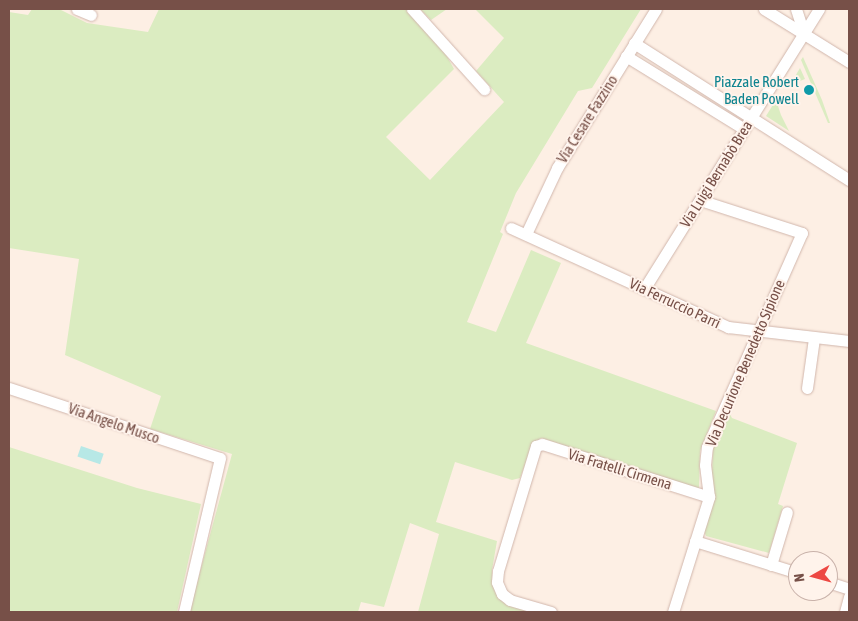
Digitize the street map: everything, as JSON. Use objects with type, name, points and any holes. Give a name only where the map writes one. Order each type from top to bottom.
[{"type":"street","points":[[77,9],[90,15]]},
{"type":"street","points":[[412,9],[484,89]]},
{"type":"street","name":"Via Cesare Fazzino","points":[[526,234],[557,168],[656,9]]},
{"type":"street","points":[[764,9],[802,30],[849,62]]},
{"type":"street","points":[[788,9],[802,30]]},
{"type":"street","points":[[796,9],[802,30]]},
{"type":"street","name":"Via Luigi Bernabò Brea","points":[[644,289],[744,129],[802,30],[819,9]]},
{"type":"street","points":[[634,43],[849,180]]},
{"type":"street","points":[[626,56],[744,129]]},
{"type":"street","name":"Via Decurione Benedetto Sipione","points":[[700,200],[802,233],[707,447],[705,465],[709,497]]},
{"type":"street","name":"Via Ferruccio Parri","points":[[511,228],[728,327],[756,333],[849,342]]},
{"type":"street","points":[[807,388],[814,338]]},
{"type":"street","name":"Via Angelo Musco","points":[[9,388],[220,458],[184,612]]},
{"type":"street","name":"Via Fratelli Cirmena","points":[[551,612],[510,600],[502,594],[497,582],[498,571],[533,451],[542,444],[709,497]]},
{"type":"street","points":[[673,612],[709,497]]},
{"type":"street","points":[[771,565],[787,512]]},
{"type":"street","points":[[695,541],[788,570]]},
{"type":"street","points":[[845,612],[849,597]]},
{"type":"green space","points":[[32,9],[59,9],[87,23],[148,32],[159,9],[407,9],[444,51],[454,69],[386,137],[430,180],[504,102],[476,71],[504,38],[475,9],[641,9],[592,88],[578,91],[516,193],[500,232],[503,234],[467,322],[496,332],[531,250],[561,263],[526,343],[716,411],[700,451],[699,489],[541,438],[532,446],[520,478],[512,480],[455,462],[436,522],[497,541],[492,570],[493,586],[536,612],[418,612],[439,534],[410,523],[384,607],[361,602],[358,612],[189,612],[232,454],[150,429],[161,396],[65,355],[79,259],[9,248],[9,12],[28,15]]},
{"type":"green space","points":[[420,9],[447,9],[431,20]]},
{"type":"green space","points":[[803,57],[830,123],[828,123],[801,60]]},
{"type":"green space","points":[[800,68],[805,79],[790,85]]},
{"type":"green space","points":[[776,100],[781,115],[789,131],[766,116]]},
{"type":"green space","points":[[726,407],[732,418],[797,443],[778,504],[783,506],[769,553],[706,536],[704,531],[715,495],[711,494],[713,449]]},
{"type":"green space","points":[[9,447],[137,488],[201,504],[177,612],[9,612]]},
{"type":"water","points":[[81,446],[104,454],[100,464],[77,456]]},
{"type":"place","name":"Piazzale Robert Baden Powell","points":[[809,90]]}]
